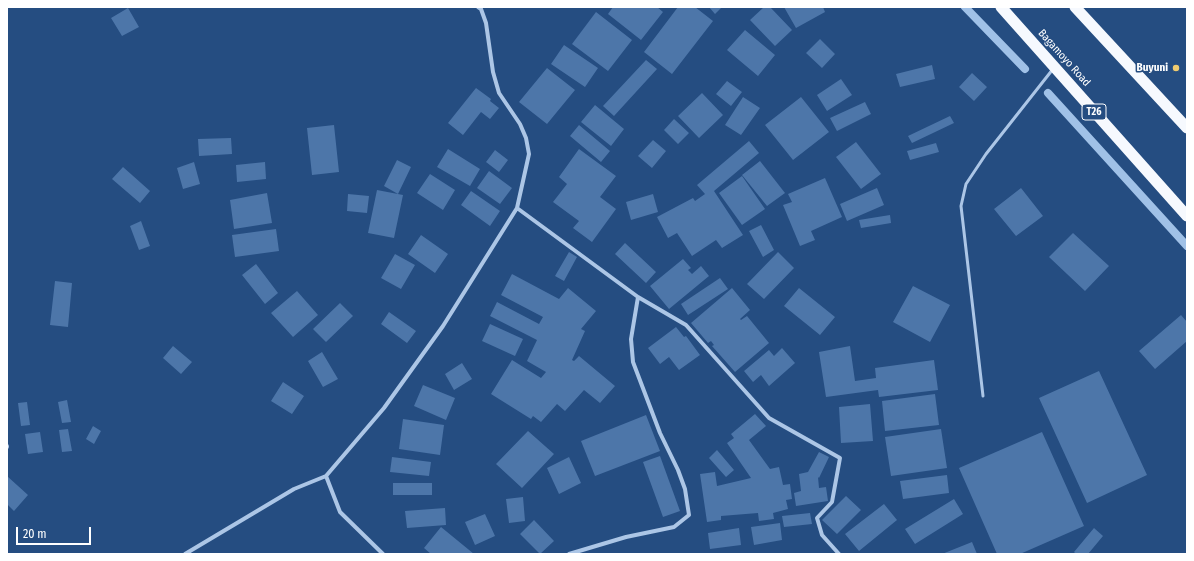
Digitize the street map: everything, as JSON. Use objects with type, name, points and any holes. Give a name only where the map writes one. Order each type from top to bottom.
[{"type":"highway","name":"Bagamoyo Road","points":[[1001,7],[1187,216]]},
{"type":"highway","points":[[1075,7],[1187,128]]},
{"type":"street","points":[[185,554],[294,488],[326,476],[384,408],[443,326],[517,208],[529,154],[526,138],[520,124],[499,93],[493,72],[486,23],[481,9],[478,7]]},
{"type":"street","points":[[517,208],[638,297],[686,325],[769,418],[840,458],[832,502],[817,518],[822,535],[839,554]]},
{"type":"street","points":[[569,554],[626,537],[674,528],[689,515],[685,488],[660,433],[633,362],[631,339],[638,297]]},
{"type":"street","points":[[326,476],[340,512],[383,554]]},
{"type":"lane","points":[[982,396],[961,206],[966,184],[986,154],[1054,67]]},
{"type":"building","points":[[613,7],[657,7],[663,12],[641,40],[608,14]]},
{"type":"building","points":[[678,7],[695,7],[713,21],[672,74],[644,52]]},
{"type":"building","points":[[709,7],[722,7],[715,14]]},
{"type":"building","points":[[764,7],[770,7],[792,30],[775,46],[750,20]]},
{"type":"building","points":[[784,7],[823,7],[825,12],[796,28]]},
{"type":"building","points":[[128,8],[139,27],[122,36],[111,18]]},
{"type":"building","points":[[596,12],[632,40],[608,71],[572,44]]},
{"type":"building","points":[[745,30],[775,55],[758,76],[727,50]]},
{"type":"building","points":[[820,39],[835,54],[822,68],[806,53]]},
{"type":"building","points":[[564,45],[598,68],[585,87],[551,64]]},
{"type":"building","points":[[646,60],[657,69],[614,116],[603,106]]},
{"type":"building","points":[[932,65],[935,79],[900,87],[896,74]]},
{"type":"building","points":[[547,68],[575,90],[547,124],[519,102]]},
{"type":"building","points":[[972,73],[987,87],[974,101],[959,87]]},
{"type":"building","points":[[841,79],[852,95],[827,111],[817,95]]},
{"type":"building","points":[[727,81],[742,92],[731,106],[716,94]]},
{"type":"building","points":[[476,88],[491,99],[490,101],[499,108],[490,119],[481,112],[463,135],[448,123]]},
{"type":"building","points":[[702,93],[723,115],[699,138],[678,116]]},
{"type":"building","points":[[743,97],[760,108],[741,135],[725,125]]},
{"type":"building","points":[[801,97],[829,132],[793,160],[765,125]]},
{"type":"building","points":[[865,102],[871,114],[837,131],[830,118]]},
{"type":"building","points":[[595,105],[624,129],[611,146],[581,122]]},
{"type":"building","points":[[950,116],[954,123],[912,143],[908,136]]},
{"type":"building","points":[[674,119],[689,133],[678,144],[664,130]]},
{"type":"building","points":[[334,125],[339,172],[312,175],[307,128]]},
{"type":"building","points":[[579,125],[610,151],[601,162],[570,136]]},
{"type":"building","points":[[231,138],[232,154],[199,156],[198,139]]},
{"type":"building","points":[[653,140],[666,151],[652,168],[638,156]]},
{"type":"building","points":[[749,141],[759,153],[714,191],[743,235],[722,248],[716,240],[692,256],[677,233],[668,238],[657,217],[693,198],[695,201],[705,194],[697,185]]},
{"type":"building","points":[[856,142],[881,174],[861,189],[836,157]]},
{"type":"building","points":[[936,143],[939,152],[910,160],[907,151]]},
{"type":"building","points":[[448,149],[480,169],[470,186],[437,167]]},
{"type":"building","points":[[579,149],[616,176],[600,197],[616,209],[592,242],[573,228],[579,221],[553,202],[567,184],[559,177]]},
{"type":"building","points":[[495,150],[508,160],[499,172],[486,162]]},
{"type":"building","points":[[397,160],[411,167],[398,194],[384,186]]},
{"type":"building","points":[[760,161],[785,193],[767,206],[742,175]]},
{"type":"building","points":[[194,162],[200,184],[183,189],[177,168]]},
{"type":"building","points":[[265,162],[266,179],[237,182],[236,165]]},
{"type":"building","points":[[123,167],[150,191],[140,203],[112,179]]},
{"type":"building","points":[[489,171],[512,188],[500,204],[477,188]]},
{"type":"building","points":[[430,174],[455,190],[443,210],[417,193]]},
{"type":"building","points":[[742,176],[765,209],[742,225],[719,193]]},
{"type":"building","points":[[825,178],[842,217],[811,231],[815,240],[800,246],[783,205],[792,202],[788,194]]},
{"type":"building","points":[[877,188],[884,205],[847,221],[840,204]]},
{"type":"building","points":[[1021,188],[1043,216],[1016,236],[994,209]]},
{"type":"building","points":[[377,190],[403,195],[394,238],[368,233]]},
{"type":"building","points":[[471,191],[500,211],[490,226],[461,205]]},
{"type":"building","points":[[267,193],[272,223],[234,229],[230,200]]},
{"type":"building","points":[[348,194],[369,196],[367,213],[347,211]]},
{"type":"building","points":[[653,194],[658,212],[631,220],[626,202]]},
{"type":"building","points":[[890,215],[891,223],[861,228],[859,220]]},
{"type":"building","points":[[141,221],[150,246],[139,250],[130,226]]},
{"type":"building","points":[[761,225],[774,250],[763,257],[749,231]]},
{"type":"building","points":[[276,229],[279,251],[235,257],[232,235]]},
{"type":"building","points":[[1073,233],[1109,266],[1085,291],[1049,257]]},
{"type":"building","points":[[421,235],[448,254],[435,273],[408,254]]},
{"type":"building","points":[[625,243],[656,272],[646,283],[615,254]]},
{"type":"building","points":[[569,252],[577,257],[564,281],[555,276]]},
{"type":"building","points":[[778,252],[794,268],[764,299],[747,284]]},
{"type":"building","points":[[395,254],[415,265],[401,289],[381,278]]},
{"type":"building","points":[[683,259],[691,268],[688,270],[692,274],[701,266],[709,276],[669,309],[650,286]]},
{"type":"building","points":[[256,264],[278,293],[265,304],[242,275]]},
{"type":"building","points":[[512,274],[559,299],[568,288],[596,311],[581,329],[585,331],[572,360],[574,361],[579,356],[615,386],[600,403],[584,390],[565,411],[557,404],[541,422],[533,416],[531,419],[491,394],[512,360],[541,378],[546,372],[527,361],[537,340],[490,316],[497,302],[539,324],[543,317],[501,295]]},
{"type":"building","points":[[720,278],[728,289],[688,315],[681,304]]},
{"type":"building","points":[[55,281],[72,283],[68,327],[50,325]]},
{"type":"building","points":[[913,286],[950,305],[930,342],[893,322]]},
{"type":"building","points":[[732,288],[750,310],[740,319],[741,320],[747,316],[769,343],[735,372],[712,346],[714,345],[711,341],[708,343],[691,323]]},
{"type":"building","points":[[799,288],[835,317],[820,335],[784,306]]},
{"type":"building","points":[[297,291],[318,315],[293,337],[271,313]]},
{"type":"building","points":[[340,303],[353,316],[326,342],[313,329]]},
{"type":"building","points":[[389,312],[416,331],[407,343],[381,324]]},
{"type":"building","points":[[1181,315],[1187,322],[1187,341],[1155,369],[1139,351]]},
{"type":"building","points":[[490,324],[523,339],[515,356],[482,341]]},
{"type":"building","points":[[676,327],[684,337],[686,336],[700,355],[679,370],[669,357],[660,364],[648,348]]},
{"type":"building","points":[[173,346],[192,362],[181,374],[163,358]]},
{"type":"building","points":[[850,346],[855,381],[876,378],[875,368],[934,360],[938,390],[879,397],[878,390],[826,397],[819,352]]},
{"type":"building","points":[[782,348],[795,363],[769,386],[761,375],[753,382],[744,371],[769,350],[774,356]]},
{"type":"building","points":[[322,352],[338,379],[323,387],[308,361]]},
{"type":"building","points":[[462,363],[472,379],[454,390],[445,374]]},
{"type":"building","points":[[1099,371],[1147,475],[1087,503],[1039,398]]},
{"type":"building","points":[[283,382],[304,396],[292,414],[271,401]]},
{"type":"building","points":[[423,385],[455,398],[446,420],[414,406]]},
{"type":"building","points":[[935,394],[939,425],[885,431],[882,401]]},
{"type":"building","points":[[67,400],[71,422],[62,423],[58,402]]},
{"type":"building","points":[[27,402],[30,425],[21,426],[18,403]]},
{"type":"building","points":[[870,404],[873,441],[841,443],[839,407]]},
{"type":"building","points":[[755,414],[766,426],[749,440],[770,469],[779,467],[783,485],[790,484],[792,499],[786,500],[788,509],[773,513],[774,519],[759,521],[758,513],[721,516],[721,520],[707,522],[700,474],[715,472],[717,486],[751,478],[727,443],[734,438],[731,434]]},
{"type":"building","points":[[646,415],[660,451],[595,476],[581,441]]},
{"type":"building","points":[[403,419],[444,425],[440,455],[399,449]]},
{"type":"building","points":[[93,426],[101,431],[94,444],[86,439]]},
{"type":"building","points":[[68,429],[72,451],[62,452],[59,430]]},
{"type":"building","points":[[941,429],[947,468],[891,476],[885,437]]},
{"type":"building","points":[[528,431],[554,454],[522,488],[496,464]]},
{"type":"building","points":[[40,432],[43,452],[28,454],[25,434]]},
{"type":"building","points":[[1042,432],[1084,526],[1020,554],[997,554],[959,468]]},
{"type":"building","points":[[717,450],[734,470],[726,477],[709,458]]},
{"type":"building","points":[[819,452],[829,457],[819,478],[818,477],[819,488],[826,487],[828,501],[796,506],[794,493],[801,491],[799,474],[808,472]]},
{"type":"building","points":[[660,456],[680,511],[663,517],[643,462]]},
{"type":"building","points":[[392,457],[431,462],[429,476],[390,472]]},
{"type":"building","points":[[569,457],[581,483],[559,494],[547,468]]},
{"type":"building","points":[[947,475],[949,493],[903,499],[900,481]]},
{"type":"building","points":[[7,476],[28,495],[14,511],[7,504]]},
{"type":"building","points":[[393,483],[432,483],[432,495],[393,495]]},
{"type":"building","points":[[846,496],[861,510],[837,534],[822,520]]},
{"type":"building","points":[[523,497],[525,521],[509,523],[506,499]]},
{"type":"building","points":[[954,499],[963,514],[915,544],[905,529]]},
{"type":"building","points":[[884,504],[897,520],[859,551],[845,534]]},
{"type":"building","points":[[445,508],[446,525],[407,528],[405,511]]},
{"type":"building","points":[[810,513],[812,524],[784,527],[782,516]]},
{"type":"building","points":[[485,514],[495,536],[475,545],[465,522]]},
{"type":"building","points":[[534,520],[554,541],[540,554],[520,534]]},
{"type":"building","points":[[780,523],[782,540],[754,545],[751,527]]},
{"type":"building","points":[[441,527],[474,554],[431,554],[424,548]]},
{"type":"building","points":[[739,528],[741,545],[710,549],[708,533]]},
{"type":"building","points":[[1094,528],[1103,536],[1088,554],[1076,554],[1074,552]]},
{"type":"building","points":[[972,542],[977,554],[942,554]]},
{"type":"waterway","points":[[965,7],[1025,69]]},
{"type":"waterway","points":[[1048,93],[1187,246]]},
{"type":"place","name":"Buyuni","points":[[1176,68]]}]
